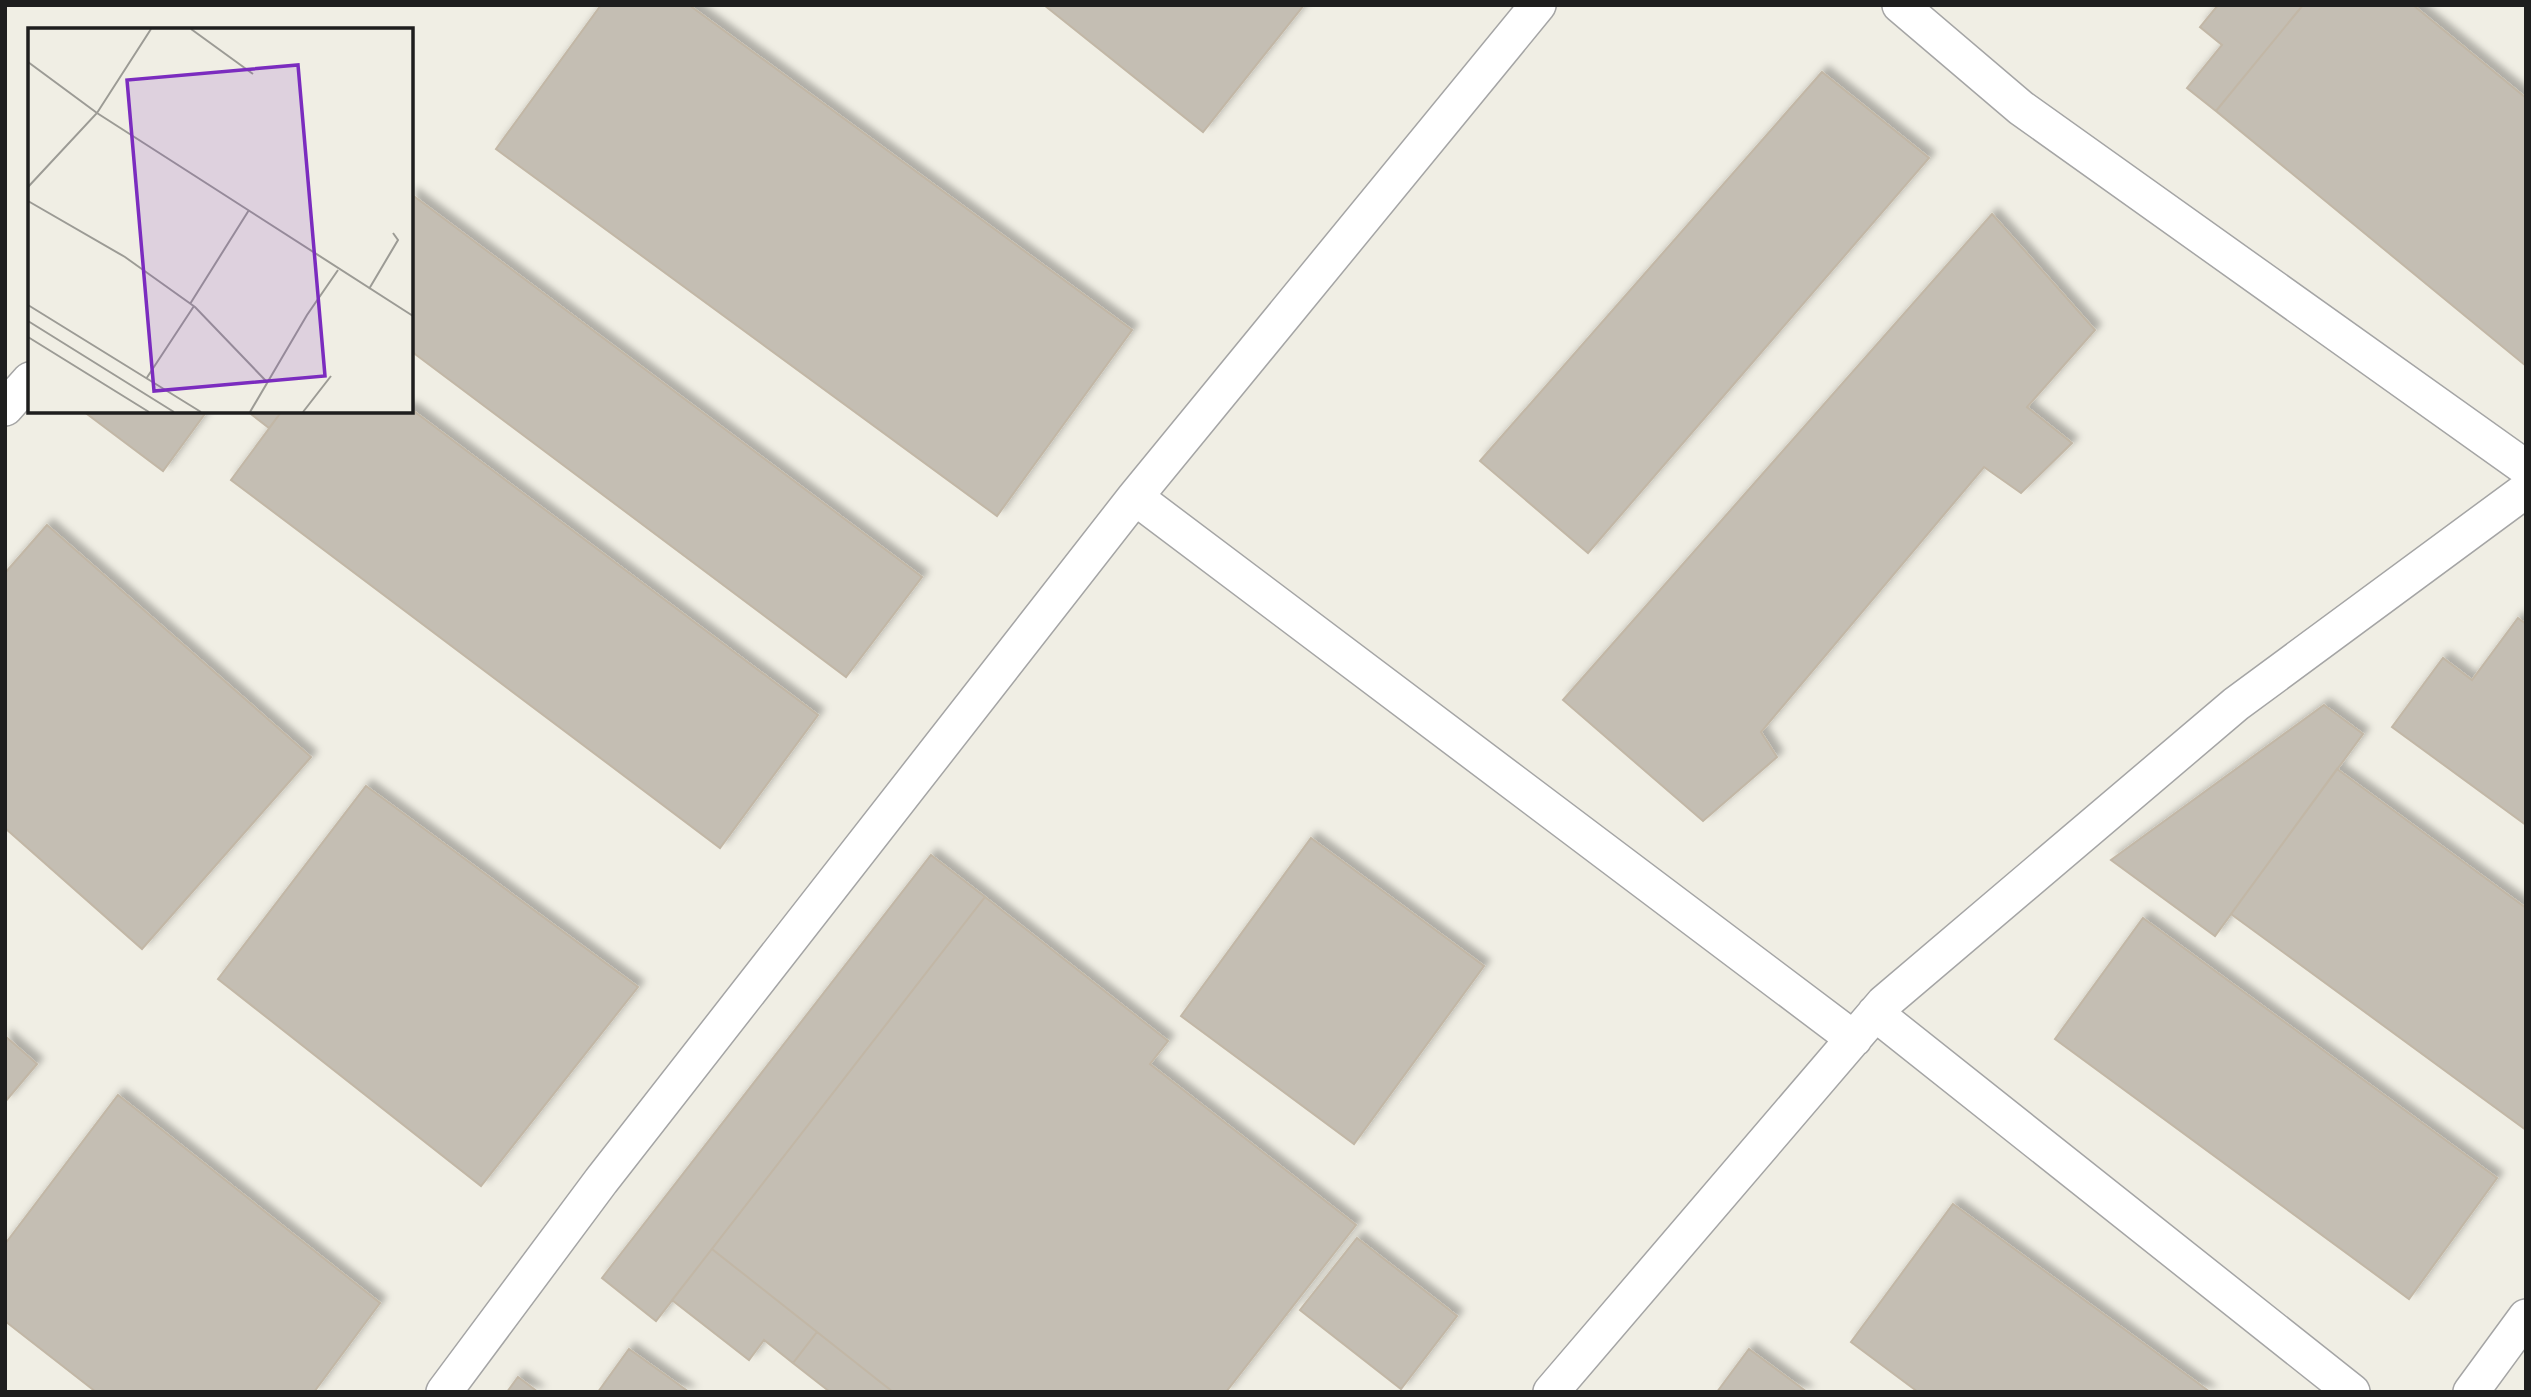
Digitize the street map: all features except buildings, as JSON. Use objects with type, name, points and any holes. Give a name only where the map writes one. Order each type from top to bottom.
[{"type":"street","points":[[444,1392],[601,1181],[1135,497],[1538,5]]},
{"type":"street","points":[[1900,5],[2021,108],[2526,468]]},
{"type":"street","points":[[5,408],[28,382]]},
{"type":"street","points":[[1551,1392],[1884,1003],[2236,704],[2526,490]]},
{"type":"street","points":[[1135,497],[1864,1026],[2352,1392]]},
{"type":"street","points":[[2470,1392],[2526,1317]]}]
